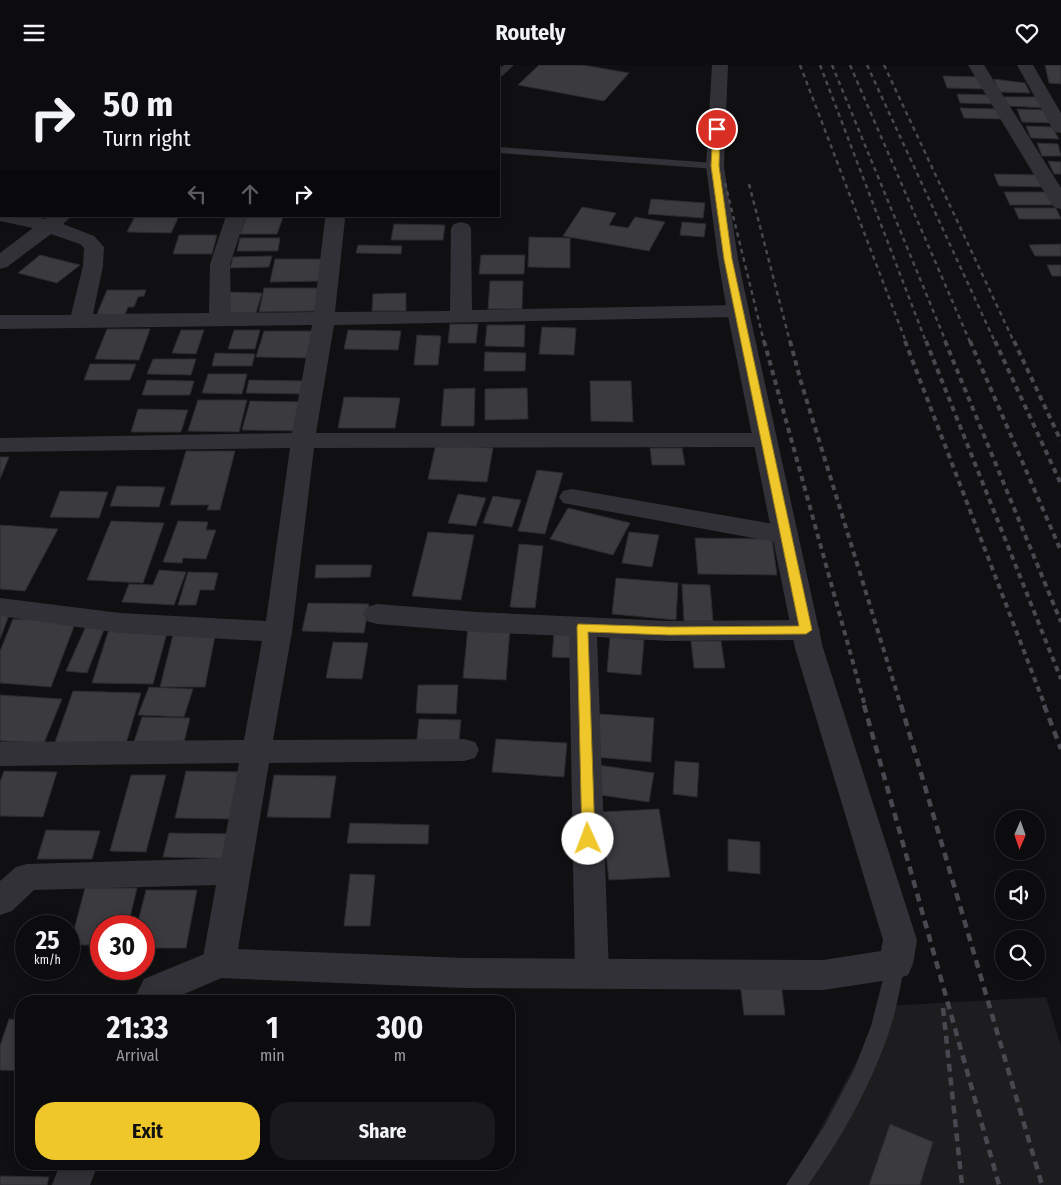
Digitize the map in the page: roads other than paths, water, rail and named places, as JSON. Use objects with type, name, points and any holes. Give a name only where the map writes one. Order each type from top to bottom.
[{"type":"street","points":[[153,995],[156,990],[219,963],[464,973],[823,975],[896,964],[900,940],[810,648],[738,311],[728,259],[715,166],[720,65]]},
{"type":"street","points":[[976,65],[1061,203]]},
{"type":"street","points":[[1025,65],[1059,121]]},
{"type":"street","points":[[13,217],[56,221],[87,240],[94,247],[93,266],[81,320]]},
{"type":"street","points":[[220,319],[220,264],[236,217]]},
{"type":"street","points":[[219,963],[278,632],[303,440],[324,318],[335,219]]},
{"type":"street","points":[[0,263],[56,221]]},
{"type":"street","points":[[461,228],[461,317]]},
{"type":"street","points":[[0,322],[461,317],[738,311]]},
{"type":"street","points":[[0,445],[303,440],[765,439]]},
{"type":"street","points":[[572,497],[785,535]]},
{"type":"street","points":[[0,607],[120,623],[278,632]]},
{"type":"street","points":[[377,614],[476,622],[669,631],[806,630]]},
{"type":"street","points":[[582,627],[592,974]]},
{"type":"street","points":[[0,754],[464,750]]},
{"type":"street","points":[[0,901],[27,877],[236,871]]},
{"type":"street","points":[[71,1185],[77,1170]]},
{"type":"lane","points":[[500,74],[509,65]]},
{"type":"lane","points":[[500,150],[715,166]]},
{"type":"lane","points":[[796,1185],[827,1143],[857,1088],[879,1033],[896,964]]},
{"type":"railway","points":[[800,65],[906,342]]},
{"type":"railway","points":[[820,65],[926,342]]},
{"type":"railway","points":[[832,65],[946,342]]},
{"type":"railway","points":[[850,65],[970,342]]},
{"type":"railway","points":[[867,65],[995,342]]},
{"type":"railway","points":[[884,65],[1014,342]]},
{"type":"railway","points":[[725,183],[764,342]]},
{"type":"railway","points":[[749,184],[790,342]]},
{"type":"railway","points":[[764,341],[865,706]]},
{"type":"railway","points":[[790,341],[901,706]]},
{"type":"railway","points":[[905,341],[1045,706]]},
{"type":"railway","points":[[926,341],[1061,679]]},
{"type":"railway","points":[[945,341],[1061,622]]},
{"type":"railway","points":[[970,341],[1061,551]]},
{"type":"railway","points":[[995,341],[1061,484]]},
{"type":"railway","points":[[1014,341],[1061,441]]},
{"type":"railway","points":[[864,705],[999,1185]]},
{"type":"railway","points":[[901,705],[1042,1185]]},
{"type":"railway","points":[[1044,705],[1061,749]]},
{"type":"railway","points":[[943,1008],[962,1185]]}]
